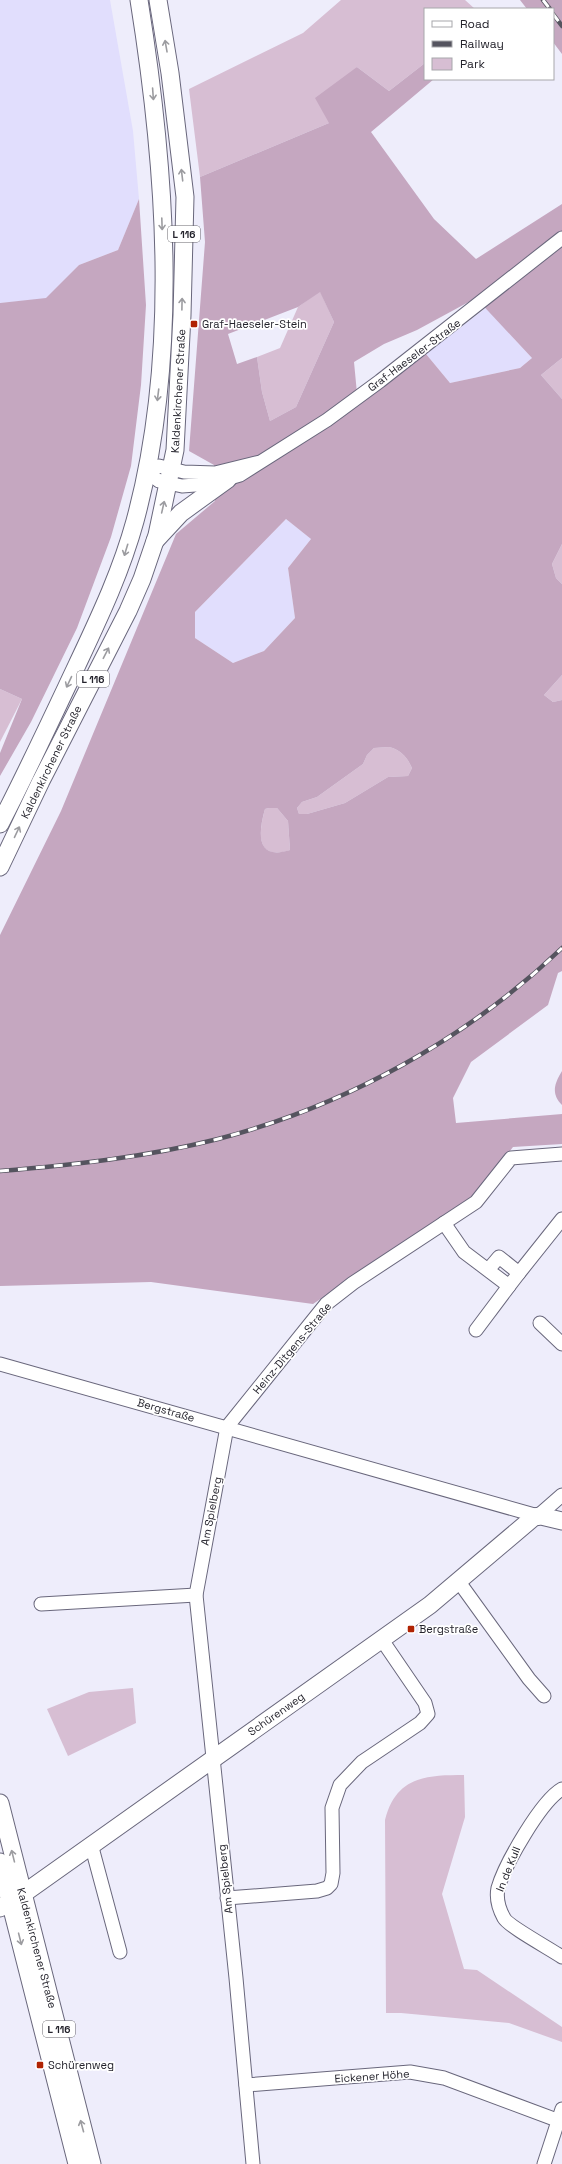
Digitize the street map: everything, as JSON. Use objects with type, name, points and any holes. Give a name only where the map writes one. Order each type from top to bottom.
[{"type":"main road","name":"Kaldenkirchener Straße","points":[[0,824],[31,764],[118,574],[135,521],[147,472],[159,386],[164,298],[161,198],[152,84],[139,0]]},
{"type":"main road","name":"Kaldenkirchener Straße","points":[[0,868],[41,781],[128,611],[154,543],[175,450],[182,329],[185,197],[170,74],[158,0]]},
{"type":"main road","points":[[154,543],[181,513],[228,479]]},
{"type":"main road","name":"Bergstraße","points":[[538,1516],[562,1521]]},
{"type":"main road","name":"Schürenweg","points":[[11,1901],[382,1640],[459,1582],[531,1520],[538,1516]]},
{"type":"main road","name":"Kaldenkirchener Straße","points":[[0,1803],[11,1901],[77,2164]]},
{"type":"main road","name":"Kaldenkirchener Straße","points":[[0,1862],[92,2164]]},
{"type":"street","name":"Graf-Haeseler-Straße","points":[[147,472],[159,466],[170,476],[189,486],[209,484],[240,475],[327,420],[380,381],[562,238]]},
{"type":"street","name":"Graf-Haeseler-Straße","points":[[170,476],[184,472],[216,473],[260,462]]},
{"type":"street","name":"Heinz-Ditgens-Straße","points":[[227,1427],[326,1304],[353,1283],[476,1202],[511,1158],[562,1154]]},
{"type":"street","points":[[476,1330],[562,1219]]},
{"type":"street","points":[[444,1223],[464,1252],[509,1286]]},
{"type":"street","points":[[488,1270],[499,1257],[519,1273]]},
{"type":"street","points":[[540,1323],[562,1344]]},
{"type":"street","name":"Bergstraße","points":[[0,1364],[538,1516]]},
{"type":"street","name":"Am Spielberg","points":[[227,1427],[196,1595],[253,2164]]},
{"type":"street","name":"Schürenweg","points":[[538,1516],[562,1495]]},
{"type":"street","points":[[459,1582],[529,1680],[544,1696]]},
{"type":"street","points":[[41,1604],[196,1595]]},
{"type":"street","points":[[227,1898],[317,1891],[327,1888],[331,1884],[332,1808],[340,1785],[362,1762],[420,1723],[428,1714],[425,1703],[382,1640]]},
{"type":"street","name":"In de Kull","points":[[562,1789],[550,1800],[515,1849],[498,1888],[497,1897],[505,1920],[562,1957]]},
{"type":"street","points":[[92,1844],[120,1952]]},
{"type":"street","name":"Eickener Höhe","points":[[246,2085],[410,2072],[444,2078],[561,2117]]},
{"type":"street","points":[[544,2164],[561,2117]]},
{"type":"shaded area","points":[[0,0],[110,0],[133,131],[139,199],[118,250],[79,265],[46,299],[0,303]]},
{"type":"shaded area","points":[[520,0],[562,0],[562,54],[554,43],[554,8],[526,8]]},
{"type":"shaded area","points":[[424,64],[424,80],[433,80],[371,132],[434,219],[476,259],[562,204],[562,358],[541,375],[562,399],[562,544],[552,564],[556,578],[562,584],[562,675],[544,695],[553,702],[562,700],[562,971],[558,973],[548,1005],[471,1062],[453,1098],[456,1123],[562,1114],[562,1144],[513,1147],[477,1194],[313,1304],[151,1282],[0,1286],[0,935],[61,811],[176,534],[215,501],[214,465],[189,451],[205,242],[200,177],[329,123],[315,98],[357,67],[389,91]],"holes":[[[320,292],[334,322],[296,407],[270,421],[262,392],[257,357],[237,364],[228,334],[298,307]],[[476,298],[532,358],[520,368],[450,383],[426,354],[358,404],[354,362],[384,344],[417,330]],[[286,519],[311,539],[288,568],[295,618],[264,651],[233,663],[195,638],[195,612]],[[389,747],[403,754],[412,768],[408,776],[388,777],[345,803],[307,814],[299,814],[297,808],[302,802],[317,797],[363,764],[367,755],[374,748]],[[277,808],[288,821],[290,850],[271,852],[265,848],[262,843],[261,835],[261,827],[265,809]]]},
{"type":"shaded area","points":[[139,199],[146,305],[141,385],[131,466],[111,537],[77,628],[31,722],[0,776],[0,753],[22,699],[0,689],[0,303],[46,298],[79,265],[118,250]]},
{"type":"shaded area","points":[[486,308],[532,358],[520,368],[450,383],[426,354]]},
{"type":"shaded area","points":[[286,519],[311,539],[288,568],[295,618],[264,651],[233,663],[195,638],[195,612]]},
{"type":"shaded area","points":[[562,1071],[562,1105],[556,1097],[555,1089],[557,1080]]},
{"type":"green space","points":[[341,0],[465,0],[474,8],[424,8],[424,64],[389,91],[357,67],[329,123],[200,177],[189,89],[303,33]]},
{"type":"green space","points":[[320,291],[334,322],[296,407],[270,421],[262,392],[257,357],[280,348],[298,307]]},
{"type":"green space","points":[[562,358],[562,399],[541,375]]},
{"type":"green space","points":[[562,544],[562,584],[556,578],[552,564]]},
{"type":"green space","points":[[562,675],[562,700],[553,702],[544,695]]},
{"type":"green space","points":[[0,689],[22,699],[0,742]]},
{"type":"green space","points":[[389,747],[403,754],[408,760],[412,768],[408,776],[388,777],[345,803],[307,814],[299,814],[297,808],[302,802],[317,797],[363,764],[367,755],[374,748]]},
{"type":"green space","points":[[277,808],[288,821],[290,850],[271,852],[265,848],[262,843],[261,828],[263,818],[265,809]]},
{"type":"green space","points":[[133,1688],[136,1723],[68,1756],[47,1709],[89,1692]]},
{"type":"green space","points":[[464,1775],[465,1817],[442,1894],[464,1969],[477,1970],[562,2027],[562,2042],[509,2023],[401,2013],[386,2013],[385,1820],[396,1795],[414,1781],[437,1776]]},
{"type":"railway","points":[[543,0],[549,8]]},
{"type":"railway","points":[[554,15],[562,26]]},
{"type":"railway","points":[[0,1171],[82,1163],[164,1151],[218,1139],[265,1125],[312,1108],[358,1088],[445,1040],[486,1012],[525,981],[562,948]]},
{"type":"place","name":"Graf-Haeseler-Stein","points":[[194,324]]},
{"type":"place","name":"Bergstraße","points":[[411,1629]]},
{"type":"place","name":"Schürenweg","points":[[40,2065]]}]
